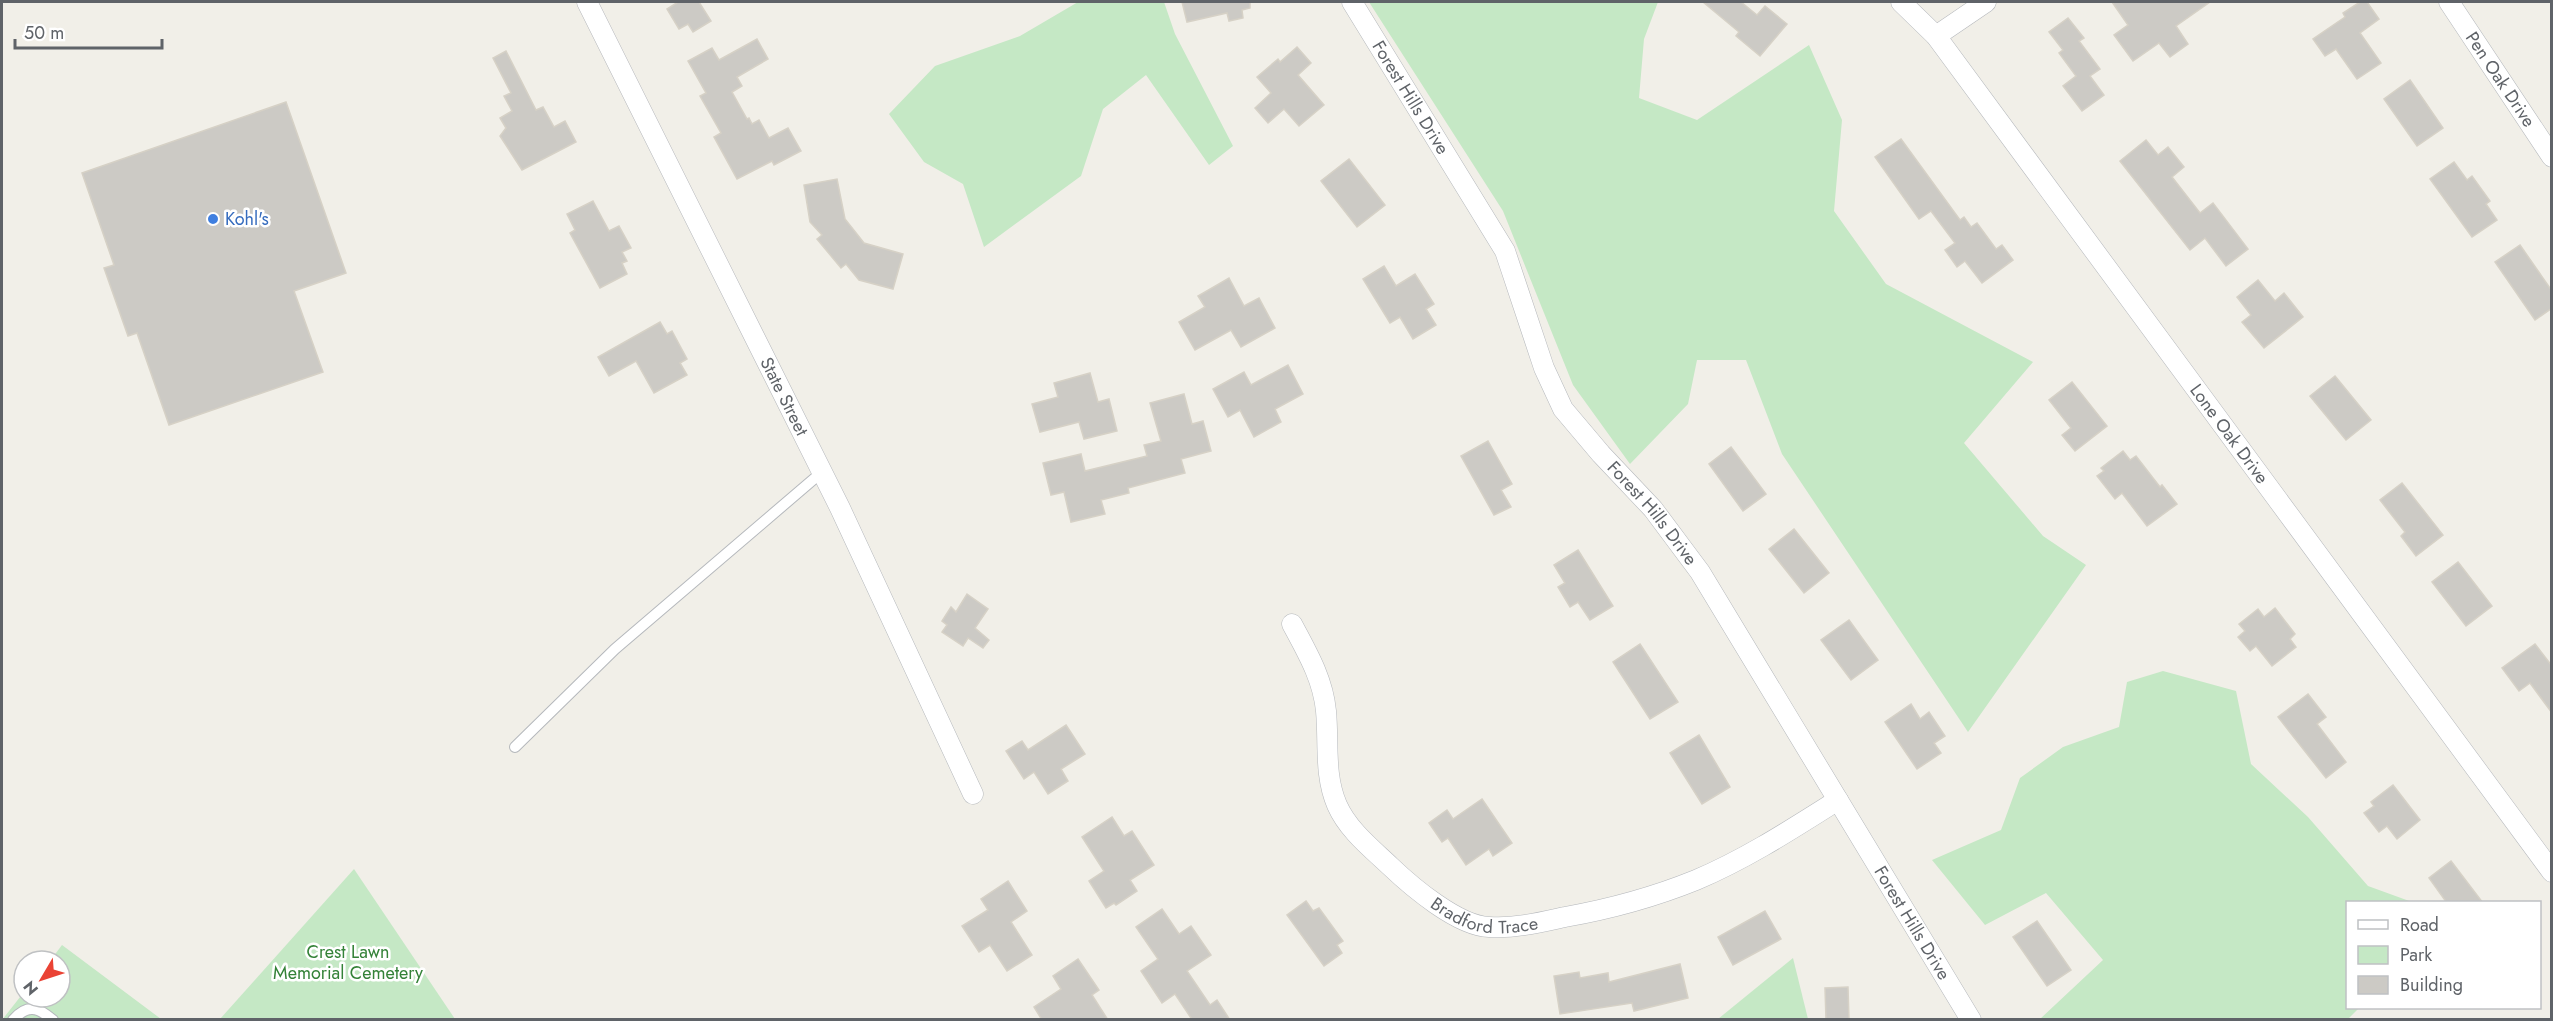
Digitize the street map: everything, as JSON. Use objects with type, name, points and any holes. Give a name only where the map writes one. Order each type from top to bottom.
[{"type":"street","name":"State Street","points":[[587,2],[822,472],[973,794]]},
{"type":"street","name":"Forest Hills Drive","points":[[1352,2],[1505,252],[1544,368],[1563,409],[1601,454],[1653,509],[1700,572],[1971,1020]]},
{"type":"street","name":"Lone Oak Drive","points":[[1901,2],[1936,36],[2552,872]]},
{"type":"street","points":[[1936,36],[1986,2]]},
{"type":"street","name":"Pen Oak Drive","points":[[2449,2],[2552,157]]},
{"type":"street","name":"Bradford Trace","points":[[1292,624],[1318,672],[1326,710],[1328,775],[1338,806],[1358,836],[1408,884],[1449,913],[1488,927],[1543,922],[1659,894],[1698,879],[1782,836],[1838,800]]},
{"type":"lane","points":[[515,747],[615,649],[822,472]]},
{"type":"lane","points":[[13,1020],[19,1012],[29,1008],[42,1010],[53,1020]]},
{"type":"green space","points":[[1078,2],[1164,2],[1175,34],[1233,146],[1209,165],[1146,75],[1103,109],[1081,176],[984,247],[963,184],[924,162],[889,114],[935,66],[1020,36]]},
{"type":"green space","points":[[1369,2],[1658,2],[1644,39],[1639,98],[1697,120],[1809,45],[1842,120],[1834,211],[1886,284],[2033,362],[1964,443],[2043,536],[2086,565],[1968,732],[1782,454],[1746,360],[1697,360],[1688,404],[1630,464],[1573,385],[1503,211]]},
{"type":"green space","points":[[2163,671],[2236,691],[2251,764],[2308,817],[2368,886],[2409,901],[2346,901],[2346,1009],[2358,1009],[2348,1019],[2040,1019],[2103,960],[2046,893],[1985,925],[1932,860],[2001,830],[2020,778],[2063,747],[2119,727],[2127,682]]},
{"type":"green space","name":"Crest Lawn Memorial Cemetery","points":[[354,869],[455,1019],[220,1019]]},
{"type":"green space","points":[[72,952],[161,1019],[2,1020],[12,1007],[72,1009]]},
{"type":"green space","points":[[1793,958],[1808,1019],[1718,1019]]},
{"type":"building","points":[[678,2],[699,2],[711,21],[693,32],[688,24],[679,29],[667,9]]},
{"type":"building","points":[[1182,2],[1250,2],[1250,8],[1242,10],[1243,18],[1229,21],[1227,13],[1187,22]]},
{"type":"building","points":[[1703,2],[1741,2],[1757,15],[1765,6],[1787,24],[1760,56],[1736,36],[1739,32]]},
{"type":"building","points":[[2112,2],[2210,2],[2176,26],[2188,44],[2170,57],[2159,43],[2133,61],[2114,35],[2128,25]]},
{"type":"building","points":[[2360,2],[2367,2],[2379,19],[2360,33],[2381,63],[2357,79],[2336,49],[2325,56],[2313,39],[2345,17],[2343,13]]},
{"type":"building","points":[[2068,18],[2084,38],[2079,41],[2100,69],[2090,76],[2104,95],[2082,111],[2063,86],[2076,76],[2059,53],[2063,50],[2049,32]]},
{"type":"building","points":[[757,39],[768,59],[737,77],[742,86],[732,92],[752,124],[759,120],[769,138],[788,128],[801,151],[774,165],[772,161],[737,179],[714,137],[721,133],[700,96],[706,93],[688,61],[712,48],[719,60]]},
{"type":"building","points":[[1297,47],[1311,63],[1298,75],[1324,105],[1299,126],[1284,109],[1268,123],[1255,108],[1271,93],[1257,77]]},
{"type":"building","points":[[506,51],[536,110],[543,107],[554,127],[565,121],[576,142],[522,170],[500,136],[506,128],[500,118],[512,111],[504,96],[511,93],[493,58]]},
{"type":"building","points":[[2410,80],[2443,128],[2417,146],[2384,99]]},
{"type":"building","name":"Kohl's","points":[[286,102],[346,273],[294,291],[323,372],[169,425],[137,333],[128,336],[104,268],[114,265],[82,173]]},
{"type":"building","points":[[1901,139],[1960,220],[1964,217],[1971,227],[1977,223],[1996,249],[2002,245],[2013,260],[1982,283],[1965,261],[1957,267],[1945,250],[1955,243],[1931,211],[1919,219],[1875,157]]},
{"type":"building","points":[[2146,140],[2158,155],[2168,147],[2184,167],[2172,177],[2200,213],[2213,203],[2248,249],[2226,266],[2205,238],[2190,250],[2120,161]]},
{"type":"building","points":[[1349,159],[1385,205],[1357,227],[1321,181]]},
{"type":"building","points":[[2454,162],[2467,180],[2472,176],[2490,201],[2486,204],[2497,220],[2472,237],[2430,179]]},
{"type":"building","points":[[837,179],[845,219],[864,243],[903,254],[893,289],[859,280],[846,264],[841,268],[817,239],[822,235],[810,222],[804,185]]},
{"type":"building","points":[[593,201],[609,231],[619,226],[631,248],[622,252],[627,261],[622,263],[627,274],[600,288],[570,233],[575,230],[567,214]]},
{"type":"building","points":[[2520,245],[2552,291],[2552,308],[2535,320],[2495,262]]},
{"type":"building","points":[[1384,266],[1396,286],[1415,274],[1434,304],[1426,309],[1436,325],[1413,339],[1400,317],[1390,323],[1363,279]]},
{"type":"building","points":[[1229,278],[1244,306],[1259,298],[1275,328],[1241,347],[1231,330],[1195,350],[1179,322],[1205,307],[1198,296]]},
{"type":"building","points":[[2258,280],[2275,301],[2284,293],[2303,317],[2264,348],[2242,322],[2251,315],[2237,297]]},
{"type":"building","points":[[660,322],[667,334],[672,331],[687,359],[680,363],[687,375],[654,393],[636,361],[609,376],[598,357]]},
{"type":"building","points":[[1288,365],[1303,394],[1275,409],[1281,422],[1254,437],[1240,410],[1228,417],[1213,389],[1244,372],[1251,385]]},
{"type":"building","points":[[1090,373],[1098,402],[1109,399],[1117,431],[1084,439],[1079,422],[1040,432],[1032,404],[1058,397],[1054,383]]},
{"type":"building","points":[[2335,376],[2371,420],[2346,440],[2310,396]]},
{"type":"building","points":[[2072,382],[2107,426],[2075,451],[2062,435],[2071,428],[2049,400]]},
{"type":"building","points":[[1184,394],[1192,424],[1203,421],[1211,451],[1181,459],[1185,473],[1128,488],[1129,493],[1101,500],[1105,514],[1071,522],[1064,492],[1051,495],[1043,463],[1081,454],[1085,471],[1147,456],[1144,445],[1161,441],[1150,403]]},
{"type":"building","points":[[1488,441],[1512,484],[1501,490],[1511,507],[1494,515],[1461,456]]},
{"type":"building","points":[[1731,447],[1766,494],[1743,511],[1709,464]]},
{"type":"building","points":[[2123,451],[2130,460],[2136,456],[2160,487],[2162,485],[2177,504],[2147,526],[2122,493],[2115,499],[2097,476],[2104,471],[2101,468]]},
{"type":"building","points":[[2402,483],[2443,535],[2416,556],[2401,536],[2405,532],[2380,500]]},
{"type":"building","points":[[1794,529],[1829,573],[1804,593],[1769,549]]},
{"type":"building","points":[[1578,550],[1613,606],[1590,620],[1578,602],[1570,607],[1558,587],[1565,583],[1554,565]]},
{"type":"building","points":[[2458,562],[2492,606],[2466,626],[2432,582]]},
{"type":"building","points":[[967,594],[988,609],[975,628],[989,640],[983,648],[968,638],[963,646],[942,632],[947,625],[942,621],[951,607],[956,612]]},
{"type":"building","points":[[2275,608],[2295,634],[2290,639],[2296,647],[2272,666],[2256,646],[2250,651],[2238,637],[2245,631],[2239,624],[2258,609],[2264,617]]},
{"type":"building","points":[[1849,620],[1878,660],[1851,680],[1821,640]]},
{"type":"building","points":[[1640,644],[1678,702],[1650,719],[1613,662]]},
{"type":"building","points":[[2535,644],[2552,666],[2552,713],[2530,683],[2519,691],[2502,668]]},
{"type":"building","points":[[2308,694],[2326,717],[2317,724],[2346,762],[2326,778],[2278,717]]},
{"type":"building","points":[[1911,704],[1920,719],[1929,712],[1945,736],[1934,743],[1941,753],[1917,769],[1885,722]]},
{"type":"building","points":[[1066,725],[1085,754],[1061,769],[1068,781],[1048,794],[1034,772],[1024,779],[1006,751],[1022,741],[1028,750]]},
{"type":"building","points":[[1699,735],[1730,787],[1702,804],[1670,753]]},
{"type":"building","points":[[2393,785],[2420,820],[2397,839],[2387,826],[2379,832],[2364,813],[2374,806],[2371,802]]},
{"type":"building","points":[[1482,799],[1512,843],[1493,856],[1489,849],[1466,865],[1448,838],[1442,842],[1429,823],[1447,810],[1453,819]]},
{"type":"building","points":[[1112,817],[1124,836],[1132,831],[1154,865],[1130,880],[1137,891],[1116,905],[1114,903],[1106,908],[1089,881],[1104,871],[1082,837]]},
{"type":"building","points":[[2451,861],[2481,901],[2446,901],[2429,878]]},
{"type":"building","points":[[1008,881],[1027,911],[1011,922],[1032,955],[1007,971],[990,945],[979,952],[962,926],[988,910],[981,899]]},
{"type":"building","points":[[1306,901],[1313,911],[1319,908],[1343,941],[1337,945],[1342,953],[1324,966],[1287,915]]},
{"type":"building","points":[[1162,909],[1179,934],[1191,926],[1211,955],[1187,971],[1210,1005],[1217,1000],[1230,1020],[1188,1020],[1191,1018],[1175,994],[1162,1003],[1141,971],[1158,959],[1136,927]]},
{"type":"building","points":[[1765,911],[1781,939],[1733,965],[1718,937]]},
{"type":"building","points":[[2037,921],[2071,970],[2047,986],[2013,937]]},
{"type":"building","points":[[1078,959],[1099,990],[1092,995],[1108,1020],[1042,1020],[1034,1007],[1061,989],[1053,976]]},
{"type":"building","points":[[1680,964],[1688,998],[1634,1011],[1632,1003],[1560,1014],[1554,976],[1579,972],[1580,978],[1608,973],[1609,982]]},
{"type":"building","points":[[1848,987],[1849,1020],[1826,1020],[1825,988]]},
{"type":"place","name":"Kohl's","points":[[213,219]]}]
